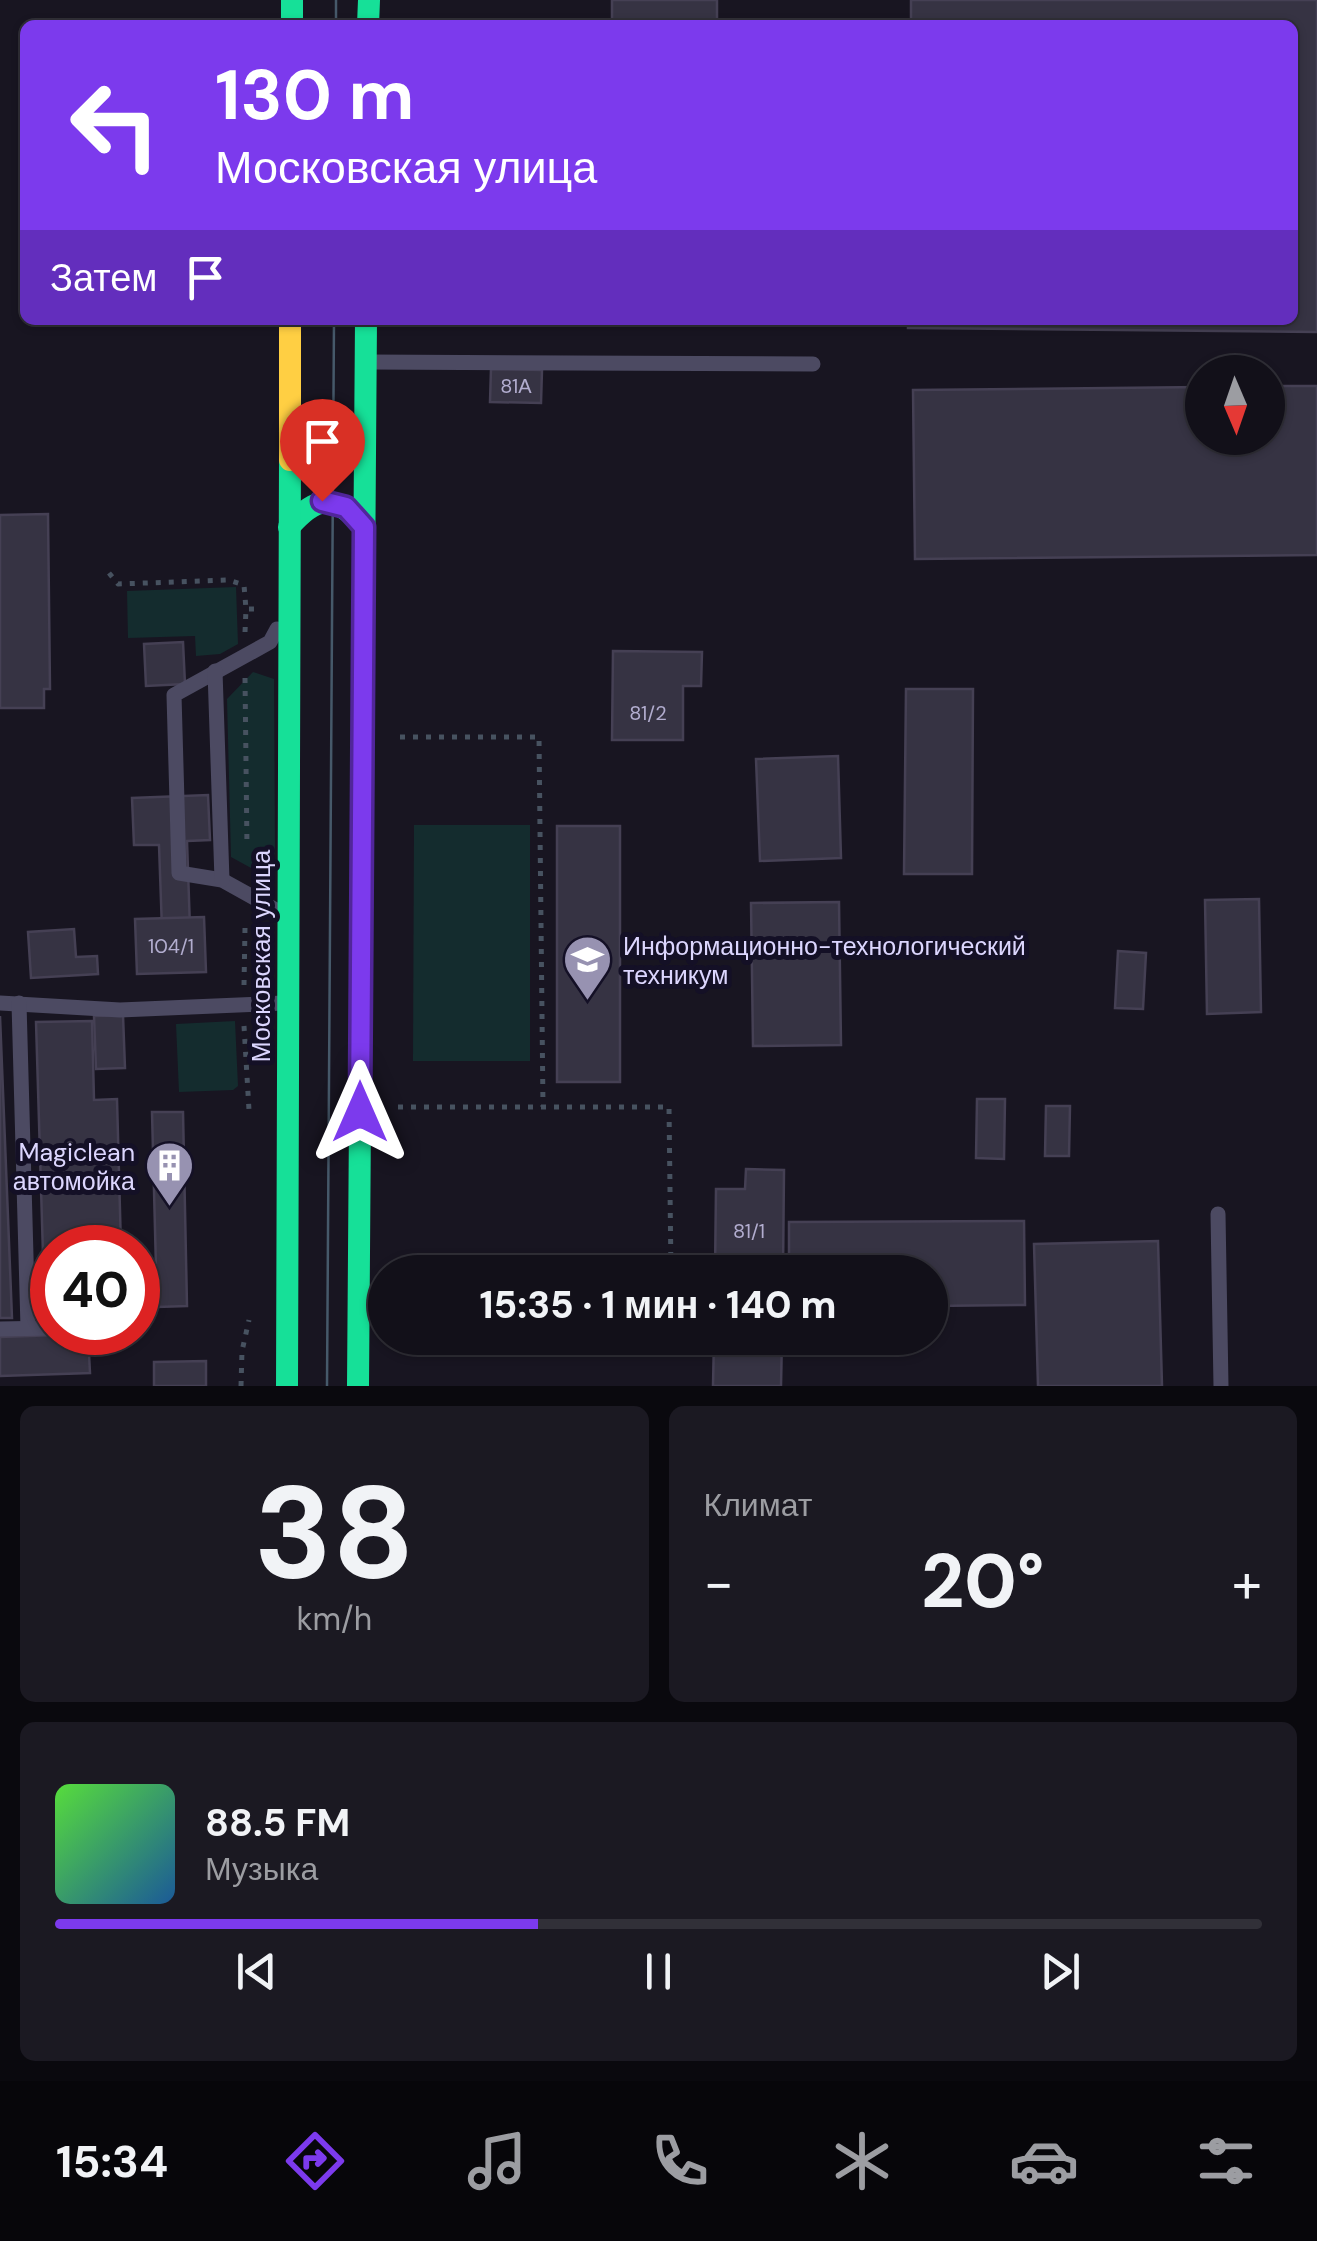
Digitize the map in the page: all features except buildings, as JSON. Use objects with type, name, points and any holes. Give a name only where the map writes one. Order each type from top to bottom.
[{"type":"street","name":"Московская улица","points":[[287,1386],[290,325]]},
{"type":"street","points":[[358,1386],[366,325]]},
{"type":"street","points":[[290,432],[305,447],[327,453],[349,446],[364,433]]},
{"type":"street","points":[[289,527],[313,502],[328,500],[346,507],[364,527]]},
{"type":"lane","points":[[365,362],[813,364]]},
{"type":"lane","points":[[288,607],[270,642],[174,695],[179,873],[222,880],[290,918]]},
{"type":"lane","points":[[216,671],[222,880]]},
{"type":"lane","points":[[0,1003],[120,1010],[288,1003]]},
{"type":"lane","points":[[0,1329],[28,1328],[19,1003]]},
{"type":"lane","points":[[1218,1214],[1221,1386]]},
{"type":"path","points":[[109,573],[118,584],[228,580],[244,584],[246,609]]},
{"type":"path","points":[[400,737],[539,738],[543,1108]]},
{"type":"path","points":[[398,1108],[668,1107],[671,1255]]},
{"type":"path","points":[[241,1386],[242,1351],[253,1304]]},
{"type":"green space","points":[[236,587],[238,644],[220,654],[196,656],[195,636],[128,638],[127,591]]},
{"type":"green space","points":[[253,672],[274,679],[275,854],[251,868],[231,857],[227,699]]},
{"type":"green space","points":[[414,825],[530,825],[530,1061],[413,1061]]},
{"type":"green space","points":[[235,1021],[238,1086],[233,1090],[179,1092],[176,1024]]},
{"type":"tram line","points":[[336,0],[336,20]]},
{"type":"tram line","points":[[327,1386],[334,325]]},
{"type":"traffic: fast","points":[[292,0],[292,20]]},
{"type":"traffic: fast","points":[[368,20],[369,0]]},
{"type":"traffic: fast","points":[[358,1386],[366,325]]},
{"type":"traffic: fast","points":[[290,432],[309,445],[327,449],[345,445],[364,433]]},
{"type":"traffic: fast","points":[[287,1386],[290,460]]},
{"type":"traffic: fast","points":[[289,527],[309,508],[326,502],[344,508],[364,527]]},
{"type":"traffic: slow","points":[[290,325],[290,460]]},
{"type":"place","name":"Информационно-технологический техникум","points":[[588,1002]]},
{"type":"place","name":"Magiclean автомойка","points":[[170,1208]]},
{"type":"route","points":[[322,501],[346,507],[364,527],[360,1112]]}]
